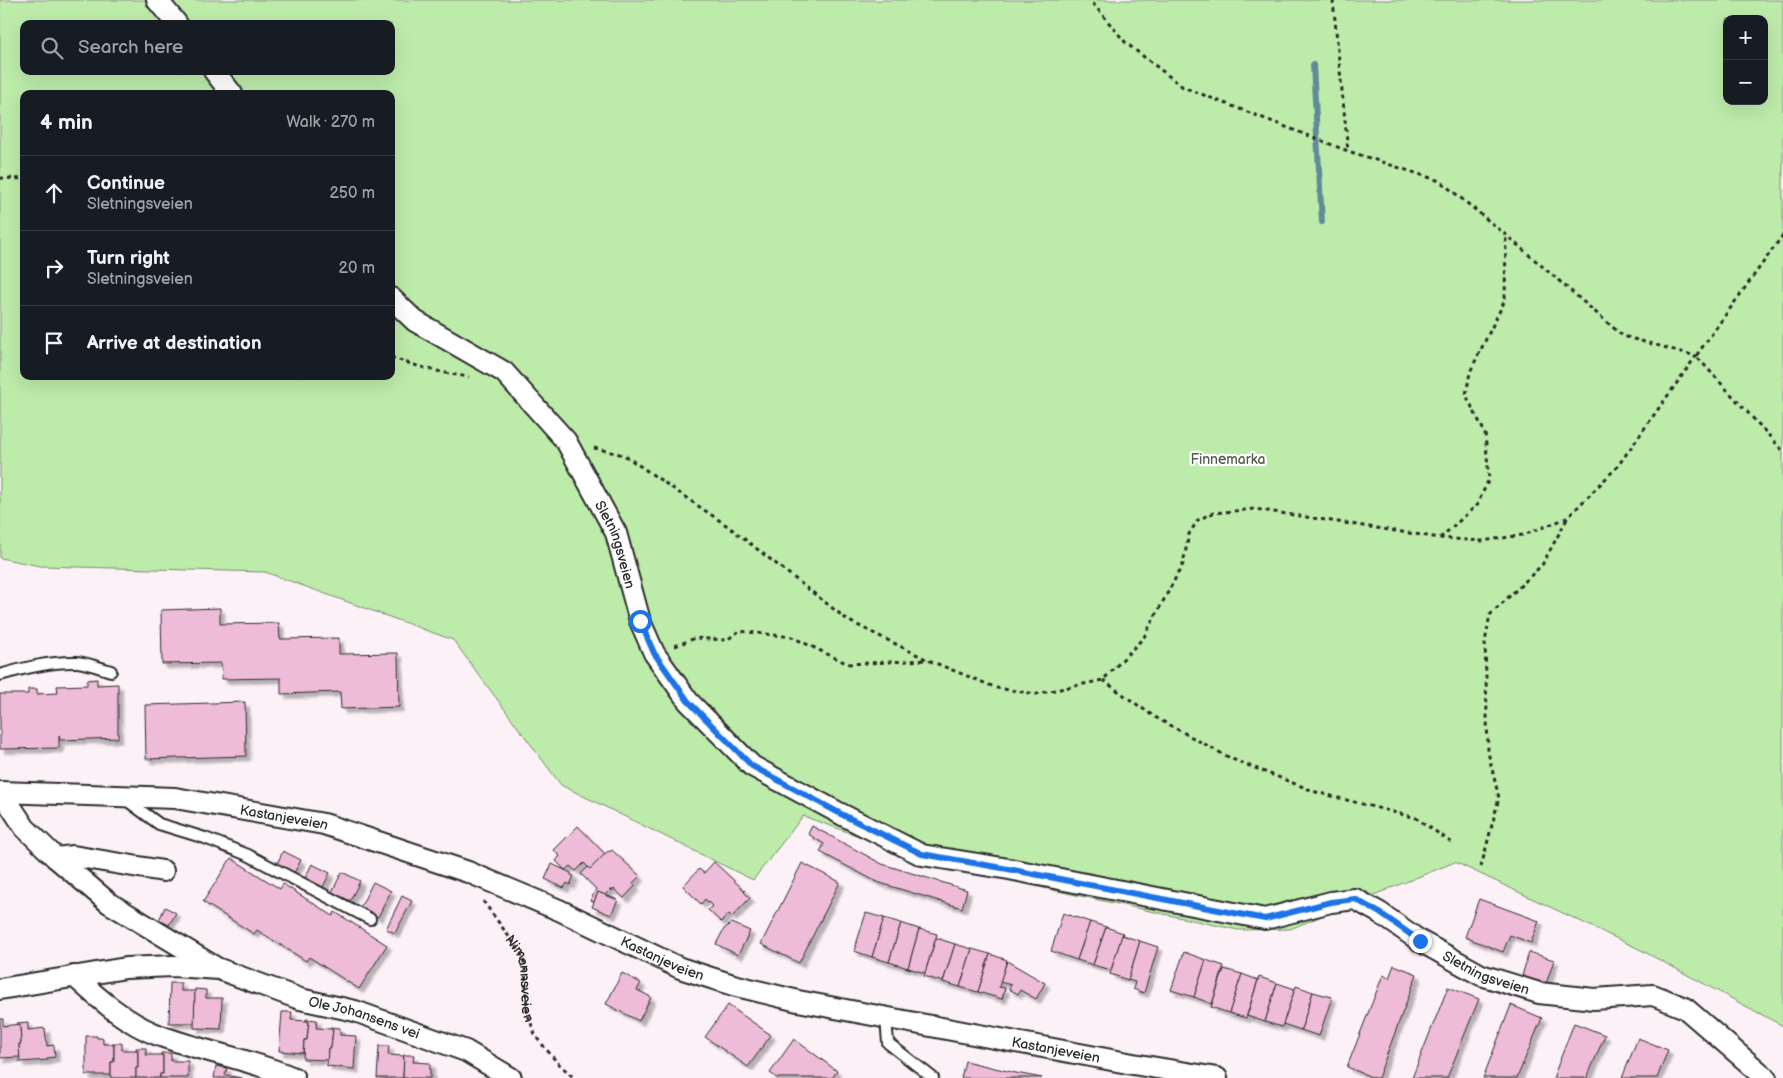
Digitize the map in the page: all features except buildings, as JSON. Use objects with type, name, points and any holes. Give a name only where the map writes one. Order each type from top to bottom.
[{"type":"street","points":[[157,0],[174,20]]},
{"type":"street","points":[[217,75],[229,90]]},
{"type":"street","name":"Sletningsveien","points":[[395,302],[415,321],[504,372],[566,441],[616,533],[640,621],[654,653],[688,701],[752,766],[841,814],[922,854],[1265,919],[1331,902],[1355,899],[1380,913],[1420,941],[1481,975],[1539,993],[1594,998],[1653,995],[1685,1008],[1766,1078]]},
{"type":"street","name":"Kastanjeveien","points":[[1,792],[176,798],[324,824],[471,874],[559,910],[680,968],[733,985],[798,1002],[1216,1078]]},
{"type":"street","name":"Ole Johansens vei","points":[[1,792],[25,828],[56,858],[109,903],[219,969],[300,999],[355,1011],[466,1051],[508,1076]]},
{"type":"street","points":[[56,858],[73,856],[164,871]]},
{"type":"street","name":"Ole Johansens vei","points":[[0,989],[126,968],[173,966],[219,969]]},
{"type":"street","points":[[74,976],[98,998],[128,1020],[158,1035],[294,1078]]},
{"type":"lane","points":[[0,675],[25,668],[79,662],[111,672]]},
{"type":"lane","points":[[122,796],[159,824],[248,854],[370,919]]},
{"type":"lane","points":[[886,1018],[888,1043],[933,1078]]},
{"type":"path","points":[[1090,0],[1126,42],[1183,87],[1348,151],[1440,181],[1506,235],[1622,336],[1696,356],[1783,451]]},
{"type":"path","points":[[1333,0],[1348,151]]},
{"type":"path","points":[[0,178],[20,179]]},
{"type":"path","points":[[1440,538],[1477,505],[1489,479],[1486,433],[1466,395],[1470,372],[1505,300],[1506,235]]},
{"type":"path","points":[[1481,867],[1499,798],[1488,752],[1485,642],[1490,615],[1542,565],[1567,518],[1617,467],[1783,235]]},
{"type":"path","points":[[395,358],[418,367],[449,374],[482,378],[504,372]]},
{"type":"path","points":[[566,441],[624,455],[729,527],[849,621],[928,660],[997,688],[1036,694],[1103,680],[1144,637],[1183,564],[1189,534],[1198,520],[1213,513],[1255,509],[1440,538],[1482,541],[1523,535],[1567,518]]},
{"type":"path","points":[[654,653],[695,638],[727,640],[739,631],[792,637],[848,664],[928,660]]},
{"type":"path","points":[[1103,680],[1154,716],[1232,759],[1316,792],[1416,818],[1454,844]]},
{"type":"path","name":"Nimannsveien","points":[[471,874],[474,890],[521,953],[525,966],[527,1012],[536,1037],[557,1062],[574,1078]]},
{"type":"green space","name":"Finnemarka","points":[[0,0],[1783,0],[1783,1026],[1639,949],[1455,862],[1290,929],[1238,930],[1039,887],[917,857],[803,816],[753,880],[561,785],[453,640],[265,572],[40,566],[0,558]]},
{"type":"waterway","points":[[1313,65],[1322,222]]},
{"type":"route","points":[[640,621],[654,653],[688,701],[752,766],[841,814],[922,854],[1265,919],[1331,902],[1355,899],[1380,913],[1420,941]]}]
